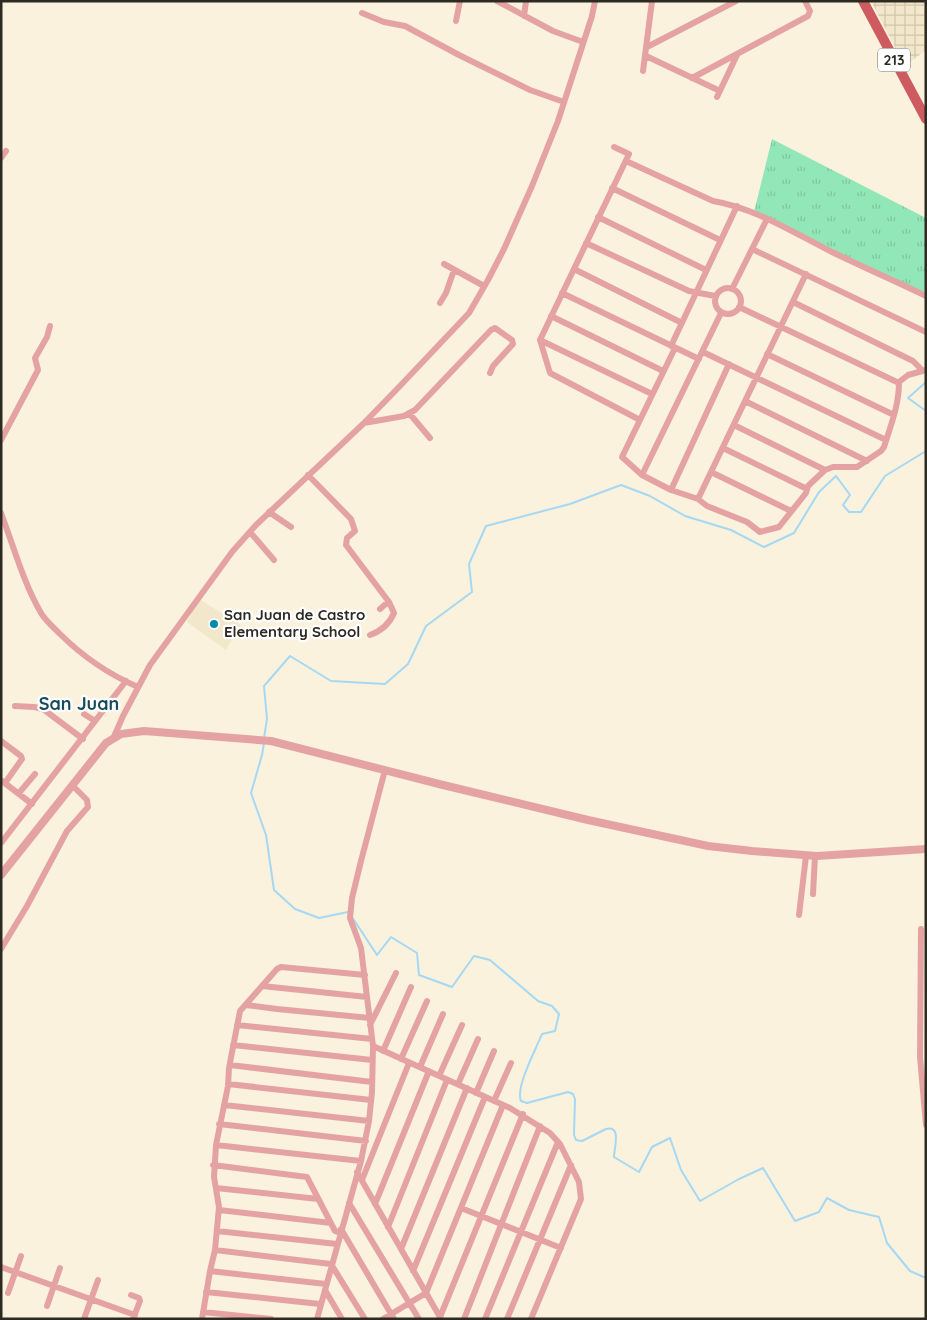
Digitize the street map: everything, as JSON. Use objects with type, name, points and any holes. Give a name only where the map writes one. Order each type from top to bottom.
[{"type":"main road","name":"213","points":[[863,1],[923,106],[926,118]]},
{"type":"street","points":[[456,21],[460,1]]},
{"type":"street","points":[[497,1],[553,31],[583,42]]},
{"type":"street","points":[[524,16],[526,1]]},
{"type":"street","points":[[113,739],[150,665],[232,552],[269,512],[363,424],[462,322],[504,249],[532,186],[564,102],[596,1]]},
{"type":"street","points":[[643,72],[652,1]]},
{"type":"street","points":[[647,47],[736,1]]},
{"type":"street","points":[[692,78],[808,16],[810,11],[805,1]]},
{"type":"street","points":[[362,13],[391,24],[405,26],[530,90],[564,102]]},
{"type":"street","points":[[646,56],[692,78],[719,94],[737,55]]},
{"type":"street","points":[[614,147],[629,154],[540,340],[550,373],[640,420]]},
{"type":"street","points":[[1,158],[6,151]]},
{"type":"street","points":[[626,161],[713,201],[736,206],[767,219],[848,260],[926,296]]},
{"type":"street","points":[[612,188],[720,240]]},
{"type":"street","points":[[736,206],[682,323],[663,371],[622,457],[642,475],[671,490],[698,499],[707,506],[748,522],[760,532],[779,527],[806,493],[808,486],[825,470],[832,467],[857,468],[881,450],[886,440],[899,397],[899,383]]},
{"type":"street","points":[[598,217],[706,270]]},
{"type":"street","points":[[732,289],[767,219]]},
{"type":"street","points":[[586,243],[689,291],[715,296]]},
{"type":"street","points":[[752,249],[926,332]]},
{"type":"street","points":[[444,264],[484,286]]},
{"type":"street","points":[[574,269],[682,323]]},
{"type":"street","points":[[440,303],[446,293],[454,270]]},
{"type":"street","points":[[698,499],[806,274]]},
{"type":"street","points":[[721,289],[732,289],[740,296],[740,307],[732,314],[721,313],[714,304],[715,296],[721,289]]},
{"type":"street","points":[[562,293],[699,359]]},
{"type":"street","points":[[792,302],[906,357],[924,370]]},
{"type":"street","points":[[740,307],[899,383]]},
{"type":"street","points":[[642,475],[721,313]]},
{"type":"street","points":[[551,316],[663,371]]},
{"type":"street","points":[[1,440],[38,370],[35,358],[47,337],[50,326]]},
{"type":"street","points":[[363,424],[410,414],[495,328],[512,340],[513,344],[493,366],[490,373]]},
{"type":"street","points":[[540,340],[652,394]]},
{"type":"street","points":[[703,352],[886,440]]},
{"type":"street","points":[[767,354],[894,415]]},
{"type":"street","points":[[671,490],[729,364]]},
{"type":"street","points":[[899,383],[908,376],[924,370]]},
{"type":"street","points":[[745,401],[866,461]]},
{"type":"street","points":[[410,414],[430,438]]},
{"type":"street","points":[[734,425],[825,470]]},
{"type":"street","points":[[723,448],[807,490]]},
{"type":"street","points":[[711,472],[792,511]]},
{"type":"street","points":[[308,475],[351,519],[355,531],[347,538],[346,545],[394,613],[379,632],[370,635]]},
{"type":"street","points":[[269,512],[291,527]]},
{"type":"street","points":[[1,514],[4,527],[24,576],[42,614],[71,645],[86,657],[106,671],[138,687]]},
{"type":"street","points":[[250,532],[274,560]]},
{"type":"street","points":[[380,608],[388,602]]},
{"type":"street","points":[[1,843],[126,682]]},
{"type":"street","points":[[15,706],[42,709],[83,739]]},
{"type":"street","points":[[84,714],[95,721]]},
{"type":"street","points":[[1,875],[100,750],[121,734],[144,731],[271,741],[588,820],[708,846],[806,856],[926,849]]},
{"type":"street","points":[[1,741],[21,756],[22,759],[3,781],[32,804]]},
{"type":"street","points":[[317,1319],[366,1141],[372,1100],[372,1043],[367,997],[361,948],[350,918],[352,898],[385,770]]},
{"type":"street","points":[[19,793],[35,774]]},
{"type":"street","points":[[1,950],[67,831],[88,807],[87,800],[72,785]]},
{"type":"street","points":[[799,915],[806,856]]},
{"type":"street","points":[[813,894],[815,856]]},
{"type":"street","points":[[921,929],[926,1125]]},
{"type":"street","points":[[271,1319],[203,1315],[215,1250],[219,1210],[213,1165],[240,1011],[277,969],[286,966],[364,975]]},
{"type":"street","points":[[370,1022],[396,973]]},
{"type":"street","points":[[262,986],[367,997]]},
{"type":"street","points":[[383,1050],[411,987]]},
{"type":"street","points":[[402,1059],[427,1001]]},
{"type":"street","points":[[246,1005],[370,1022]]},
{"type":"street","points":[[420,1067],[444,1014]]},
{"type":"street","points":[[237,1025],[372,1043],[409,1063],[523,1114],[550,1133],[558,1142],[579,1182],[581,1199],[531,1319]]},
{"type":"street","points":[[439,1076],[462,1025]]},
{"type":"street","points":[[458,1084],[478,1039]]},
{"type":"street","points":[[233,1045],[372,1060]]},
{"type":"street","points":[[476,1093],[494,1051]]},
{"type":"street","points":[[362,1180],[409,1063]]},
{"type":"street","points":[[494,1101],[511,1063]]},
{"type":"street","points":[[230,1065],[372,1082]]},
{"type":"street","points":[[375,1204],[429,1072]]},
{"type":"street","points":[[388,1227],[447,1080]]},
{"type":"street","points":[[228,1084],[372,1100]]},
{"type":"street","points":[[401,1249],[467,1088]]},
{"type":"street","points":[[414,1271],[485,1097]]},
{"type":"street","points":[[224,1105],[369,1121]]},
{"type":"street","points":[[383,1319],[393,1316],[426,1293],[503,1105]]},
{"type":"street","points":[[440,1318],[523,1114]]},
{"type":"street","points":[[219,1124],[366,1141]]},
{"type":"street","points":[[464,1319],[540,1126]]},
{"type":"street","points":[[485,1319],[558,1142]]},
{"type":"street","points":[[216,1145],[360,1161]]},
{"type":"street","points":[[213,1165],[307,1177],[335,1231],[340,1231],[393,1316]]},
{"type":"street","points":[[507,1319],[571,1165]]},
{"type":"street","points":[[358,1172],[440,1318]]},
{"type":"street","points":[[216,1188],[318,1200]]},
{"type":"street","points":[[349,1203],[419,1319]]},
{"type":"street","points":[[461,1208],[560,1248]]},
{"type":"street","points":[[219,1210],[331,1223]]},
{"type":"street","points":[[217,1231],[337,1244]]},
{"type":"street","points":[[215,1250],[331,1264]]},
{"type":"street","points":[[8,1293],[21,1256]]},
{"type":"street","points":[[331,1264],[365,1319]]},
{"type":"street","points":[[1,1267],[134,1317],[140,1300],[131,1295]]},
{"type":"street","points":[[47,1306],[60,1268]]},
{"type":"street","points":[[210,1271],[326,1287]]},
{"type":"street","points":[[84,1319],[98,1280]]},
{"type":"street","points":[[326,1287],[342,1319]]},
{"type":"street","points":[[206,1292],[320,1304]]},
{"type":"shaded area","points":[[871,1],[926,1],[926,50],[905,66]]},
{"type":"shaded area","name":"San Juan de Castro Elementary School","points":[[199,599],[241,625],[226,650],[187,622]]},
{"type":"green space","points":[[772,139],[926,218],[926,290],[920,295],[754,212]]},
{"type":"waterway","points":[[926,382],[908,398],[926,411]]},
{"type":"waterway","points":[[264,738],[267,719],[264,686],[290,656],[331,681],[385,684],[408,664],[426,626],[472,592],[469,564],[486,526],[570,504],[621,485],[650,496],[685,516],[731,530],[764,547],[794,533],[819,492],[836,476],[850,495],[843,505],[849,512],[861,512],[885,476],[926,451]]},
{"type":"waterway","points":[[264,743],[251,793],[266,835],[274,890],[295,909],[319,918],[348,912]]},
{"type":"waterway","points":[[352,917],[377,955],[391,937],[417,953],[419,975],[452,987],[474,956],[490,960],[538,1001],[552,1006],[559,1014],[555,1031],[542,1034],[523,1078],[520,1095],[521,1101],[527,1103],[568,1092],[573,1094],[575,1099],[574,1135],[576,1140],[582,1141],[606,1129],[614,1130],[616,1134],[614,1157],[639,1172],[652,1147],[670,1138],[681,1170],[700,1201],[763,1168],[795,1221],[819,1212],[827,1198],[849,1210],[879,1217],[887,1243],[910,1271],[926,1278]]},
{"type":"place","name":"San Juan de Castro Elementary School","points":[[214,624]]},
{"type":"district","name":"San Juan","points":[[79,704]]}]
